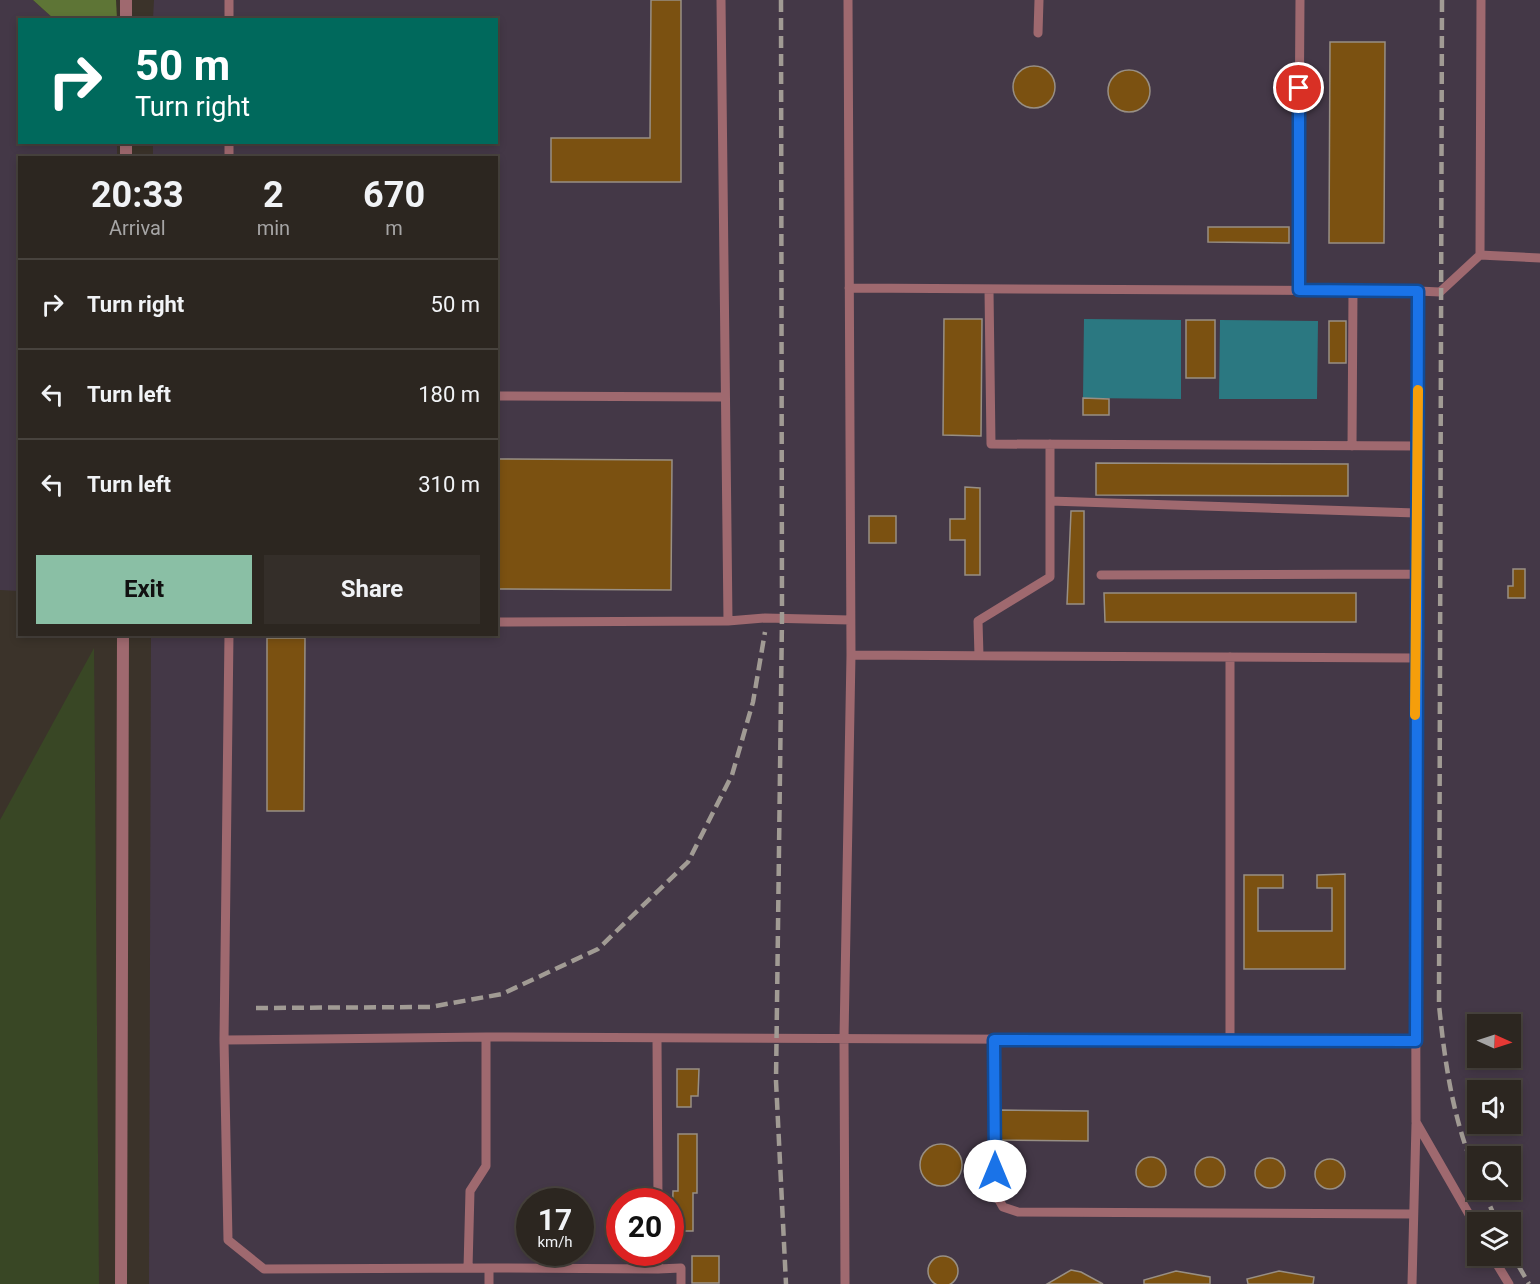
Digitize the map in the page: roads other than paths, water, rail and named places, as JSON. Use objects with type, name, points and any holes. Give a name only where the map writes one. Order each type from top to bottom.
[{"type":"street","points":[[126,0],[126,18]]},
{"type":"street","points":[[122,1284],[123,636]]},
{"type":"lane","points":[[229,0],[229,18]]},
{"type":"lane","points":[[721,0],[728,621]]},
{"type":"lane","points":[[845,1284],[844,1038],[851,655],[848,0]]},
{"type":"lane","points":[[1038,33],[1039,0]]},
{"type":"lane","points":[[1299,290],[1300,0]]},
{"type":"lane","points":[[1480,255],[1481,0]]},
{"type":"lane","points":[[849,288],[1440,292],[1480,255],[1540,258]]},
{"type":"lane","points":[[989,290],[991,444],[1417,446]]},
{"type":"lane","points":[[1352,446],[1353,290]]},
{"type":"lane","points":[[1412,1284],[1416,1122],[1415,658],[1418,291]]},
{"type":"lane","points":[[498,396],[724,397]]},
{"type":"lane","points":[[979,656],[978,621],[1050,577],[1050,444]]},
{"type":"lane","points":[[1050,501],[1416,513]]},
{"type":"lane","points":[[1101,575],[1416,574]]},
{"type":"lane","points":[[498,622],[728,621],[765,618],[850,620]]},
{"type":"lane","points":[[229,636],[224,1040],[228,1240],[264,1269],[681,1268],[681,1284]]},
{"type":"lane","points":[[851,655],[1415,658]]},
{"type":"lane","points":[[1230,657],[1230,1042]]},
{"type":"lane","points":[[224,1040],[486,1037],[1416,1041]]},
{"type":"lane","points":[[468,1268],[470,1191],[486,1166],[486,1037]]},
{"type":"lane","points":[[657,1039],[658,1188]]},
{"type":"lane","points":[[994,1040],[995,1193],[1002,1207],[1018,1212],[1413,1214]]},
{"type":"lane","points":[[1416,1122],[1468,1212]]},
{"type":"lane","points":[[1498,1266],[1509,1284]]},
{"type":"lane","points":[[489,1268],[489,1284]]},
{"type":"water","points":[[1084,319],[1181,320],[1181,399],[1083,398]]},
{"type":"water","points":[[1220,320],[1318,321],[1317,399],[1219,399]]},
{"type":"railway","points":[[781,0],[782,618],[776,1081],[786,1284]]},
{"type":"railway","points":[[1442,0],[1439,1005],[1451,1093],[1467,1151]]},
{"type":"railway","points":[[256,1008],[430,1007],[502,994],[598,949],[688,862],[732,775],[753,702],[765,632]]},
{"type":"railway","points":[[1487,1200],[1493,1212]]},
{"type":"railway","points":[[1519,1266],[1529,1284]]}]
